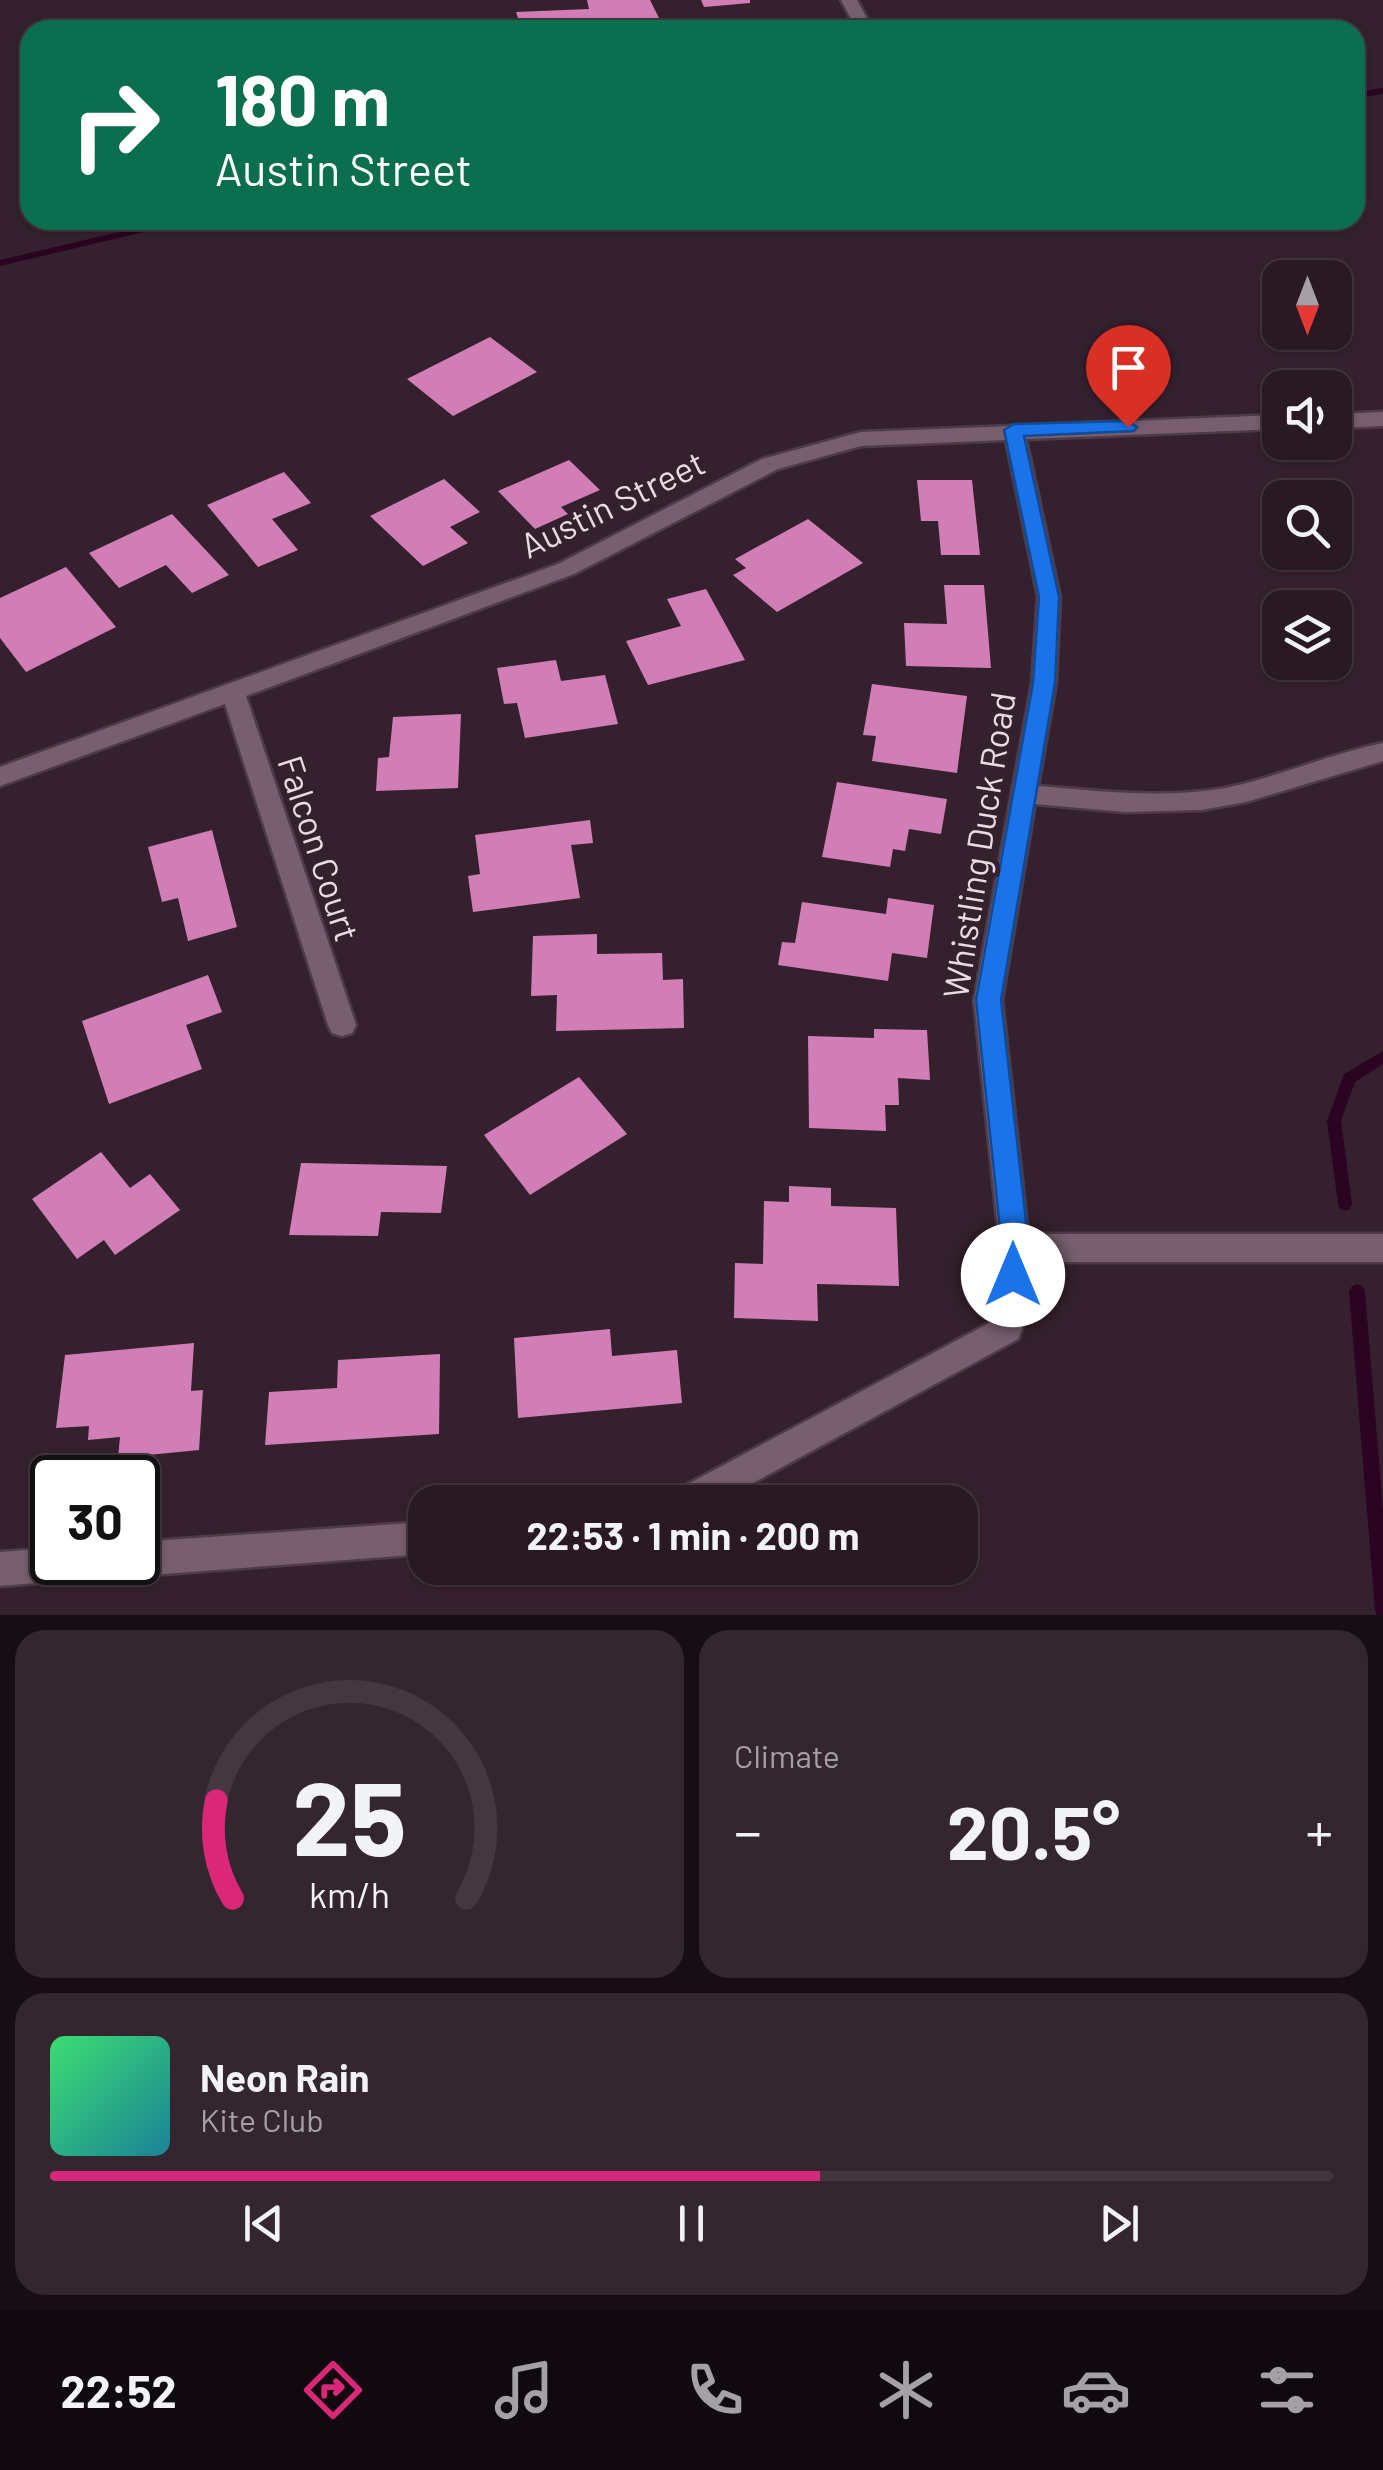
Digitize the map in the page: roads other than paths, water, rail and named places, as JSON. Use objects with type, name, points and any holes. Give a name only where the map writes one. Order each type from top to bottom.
[{"type":"street","points":[[1352,420],[1383,418]]},
{"type":"street","name":"Austin Street","points":[[0,778],[566,569],[770,464],[861,439],[1262,423]]},
{"type":"street","name":"Whistling Duck Road","points":[[718,1485],[1008,1329],[1016,1248],[988,1000],[1044,683],[1049,597],[1014,430]]},
{"type":"street","name":"Falcon Court","points":[[233,693],[342,1025]]},
{"type":"street","points":[[1024,794],[1152,804],[1226,797],[1383,752]]},
{"type":"street","points":[[1016,1248],[1383,1248]]},
{"type":"street","points":[[160,1556],[408,1539]]},
{"type":"street","points":[[0,1568],[30,1566]]},
{"type":"waterway","points":[[1365,94],[1383,91]]},
{"type":"waterway","points":[[0,263],[140,230]]},
{"type":"waterway","points":[[1345,1204],[1334,1121],[1349,1078],[1383,1057]]},
{"type":"waterway","points":[[1357,1291],[1383,1610]]}]
